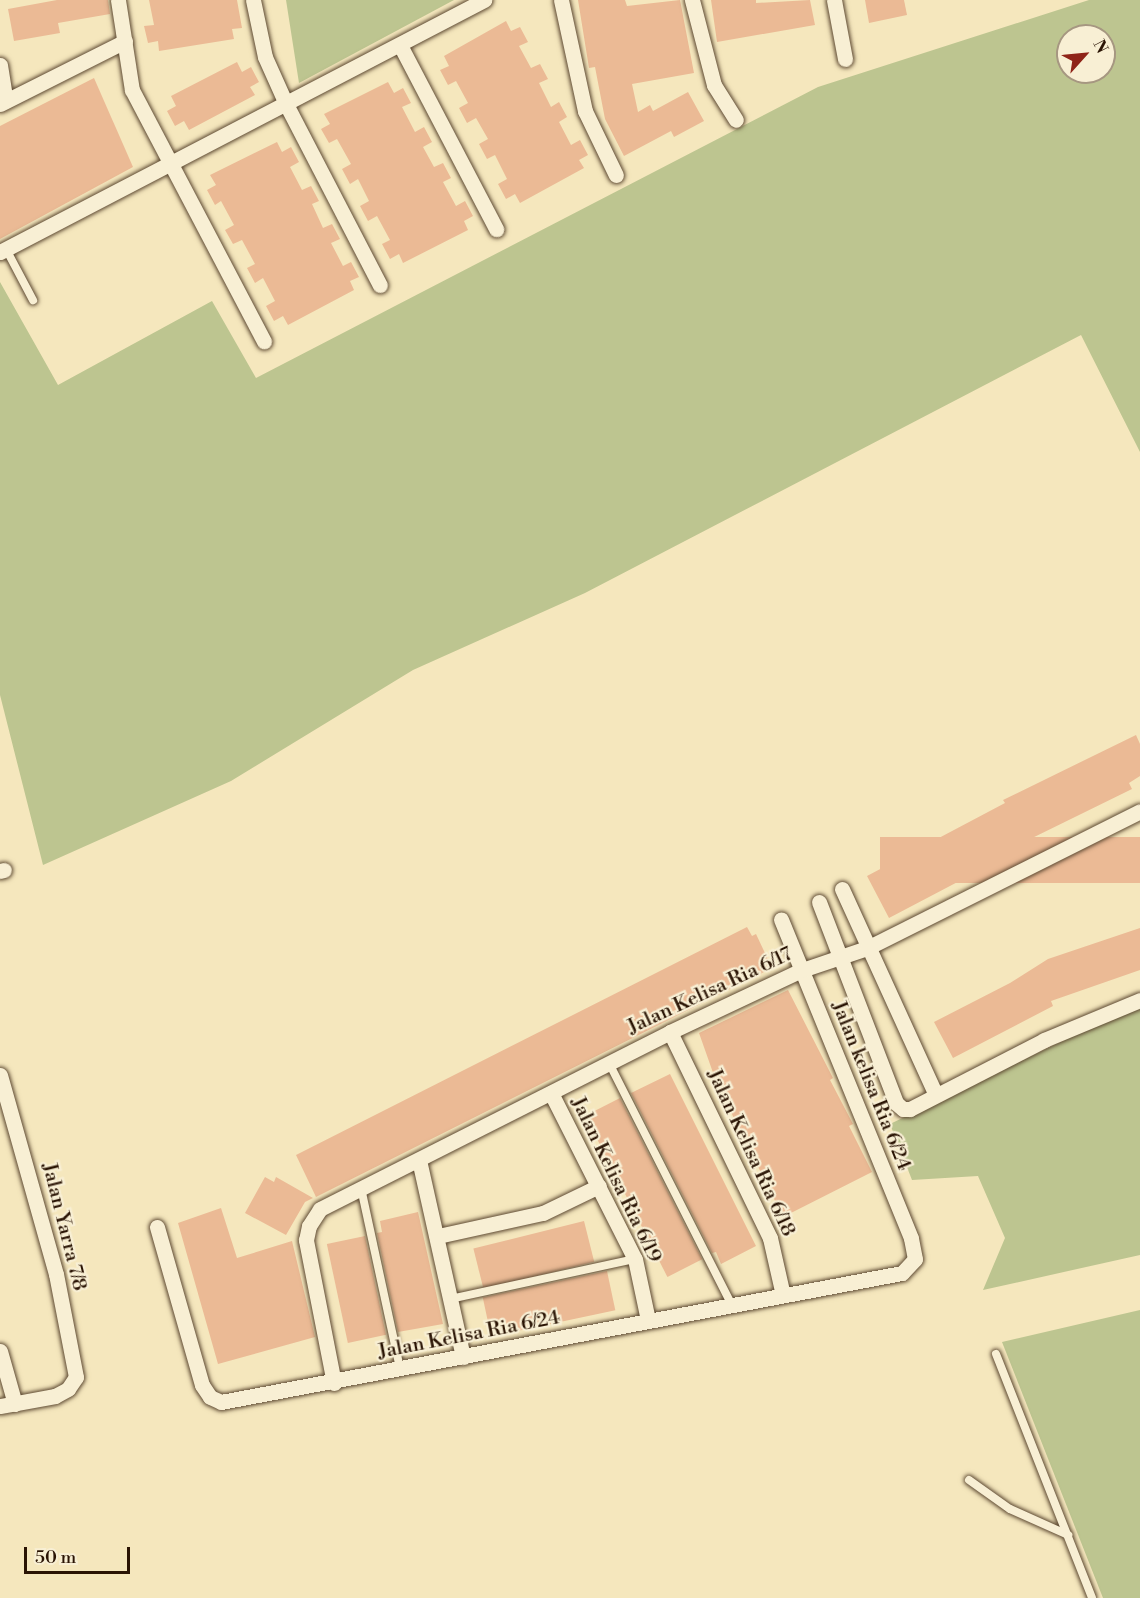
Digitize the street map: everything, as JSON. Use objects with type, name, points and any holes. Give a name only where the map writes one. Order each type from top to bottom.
[{"type":"street","points":[[118,0],[132,90],[264,341]]},
{"type":"street","points":[[253,0],[265,57],[286,104],[380,285]]},
{"type":"street","points":[[3,250],[484,0]]},
{"type":"street","points":[[561,0],[585,111],[616,175]]},
{"type":"street","points":[[692,0],[714,85],[736,120]]},
{"type":"street","points":[[834,0],[845,59]]},
{"type":"street","points":[[0,65],[3,103],[125,41]]},
{"type":"street","points":[[400,45],[496,228]]},
{"type":"street","name":"Jalan Kelisa Ria 6/17","points":[[334,1383],[306,1240],[309,1226],[320,1209],[670,1032],[802,970],[867,948],[1140,811]]},
{"type":"street","points":[[842,889],[936,1095]]},
{"type":"street","points":[[819,902],[838,958],[896,1103],[910,1109],[1044,1040],[1140,1000]]},
{"type":"street","name":"Jalan kelisa Ria 6/24","points":[[781,920],[916,1251],[910,1267]]},
{"type":"street","name":"Jalan Kelisa Ria 6/18","points":[[670,1032],[770,1238],[783,1295]]},
{"type":"street","name":"Jalan Yarra 7/8","points":[[0,1076],[56,1274],[76,1377],[68,1389],[55,1396],[7,1405]]},
{"type":"street","name":"Jalan Kelisa Ria 6/19","points":[[551,1093],[635,1259],[648,1320]]},
{"type":"street","points":[[419,1160],[438,1236],[463,1357]]},
{"type":"street","points":[[438,1236],[543,1214],[599,1186]]},
{"type":"street","name":"Jalan Kelisa Ria 6/24","points":[[157,1227],[197,1370],[210,1397],[221,1402],[334,1383],[648,1320],[894,1275],[910,1267]]},
{"type":"street","points":[[0,1352],[7,1405]]},
{"type":"lane","points":[[3,250],[33,300]]},
{"type":"lane","points":[[609,1063],[732,1305]]},
{"type":"lane","points":[[361,1188],[400,1369]]},
{"type":"lane","points":[[450,1299],[635,1259]]},
{"type":"lane","points":[[996,1354],[1092,1598]]},
{"type":"lane","points":[[969,1480],[1010,1509],[1068,1535]]},
{"type":"green space","points":[[286,0],[454,0],[299,83]]},
{"type":"green space","points":[[1089,0],[1140,0],[1140,452],[1081,335],[585,593],[413,670],[231,781],[43,865],[0,695],[0,282],[58,385],[212,301],[256,378],[818,87]]},
{"type":"green space","points":[[1140,1009],[1140,1255],[983,1290],[1005,1238],[978,1176],[912,1180],[890,1124],[1100,1023]]},
{"type":"green space","points":[[1140,1310],[1140,1598],[1103,1598],[1002,1342]]},
{"type":"building","points":[[57,0],[108,0],[110,14],[58,23],[60,33],[14,41],[8,9]]},
{"type":"building","points":[[149,0],[237,0],[242,28],[232,29],[234,39],[159,51],[158,41],[148,43],[144,26],[154,25]]},
{"type":"building","points":[[578,0],[625,0],[627,6],[680,0],[694,73],[632,84],[638,112],[650,105],[653,111],[688,92],[704,121],[674,137],[671,131],[624,156],[605,119],[595,67],[589,68]]},
{"type":"building","points":[[711,0],[756,0],[756,3],[810,0],[815,25],[717,42]]},
{"type":"building","points":[[865,0],[904,0],[907,15],[869,23]]},
{"type":"building","points":[[506,21],[511,31],[520,27],[528,42],[519,46],[531,68],[540,64],[548,79],[539,83],[551,107],[559,102],[567,117],[559,122],[571,145],[580,140],[588,155],[579,160],[584,168],[520,203],[515,194],[506,199],[498,184],[507,179],[495,155],[487,159],[479,144],[488,139],[476,118],[467,123],[459,108],[468,103],[456,81],[448,85],[440,70],[449,66],[444,56]]},
{"type":"building","points":[[237,62],[242,72],[251,67],[259,82],[250,87],[255,95],[189,130],[184,121],[175,126],[167,111],[176,106],[171,96]]},
{"type":"building","points":[[94,78],[133,167],[0,239],[0,126]]},
{"type":"building","points":[[388,82],[394,93],[403,88],[411,103],[402,107],[415,132],[424,127],[432,142],[423,147],[434,167],[443,163],[451,178],[443,182],[456,206],[465,201],[473,216],[464,221],[468,230],[403,263],[399,254],[390,259],[382,244],[390,240],[377,216],[368,221],[360,206],[369,201],[358,179],[350,184],[342,169],[351,164],[337,139],[329,143],[321,129],[330,124],[324,114]]},
{"type":"building","points":[[277,142],[282,152],[291,147],[299,162],[290,167],[302,190],[311,186],[319,201],[312,204],[323,228],[332,224],[340,239],[331,243],[343,266],[351,262],[359,277],[350,281],[354,290],[288,325],[283,316],[274,321],[266,306],[275,301],[263,278],[255,283],[247,268],[255,264],[242,240],[233,244],[225,230],[234,225],[221,201],[215,205],[207,190],[216,185],[210,175]]},
{"type":"building","points":[[1136,735],[1140,744],[1140,776],[1129,783],[1132,789],[1022,843],[1024,847],[889,918],[867,876],[1005,803],[1003,800]]},
{"type":"building","points":[[880,837],[1140,837],[1140,883],[880,883]]},
{"type":"building","points":[[747,927],[752,936],[756,934],[772,968],[316,1197],[296,1155]]},
{"type":"building","points":[[1140,928],[1140,970],[1051,1001],[1053,1006],[953,1058],[934,1022],[1010,983],[1048,959]]},
{"type":"building","points":[[788,990],[833,1078],[830,1080],[853,1124],[849,1126],[872,1172],[783,1217],[717,1084],[699,1033]]},
{"type":"building","points":[[670,1074],[756,1246],[721,1264],[716,1252],[712,1253],[631,1093]]},
{"type":"building","points":[[620,1098],[702,1259],[667,1277],[585,1116]]},
{"type":"building","points":[[265,1177],[274,1182],[276,1177],[313,1198],[305,1202],[286,1235],[245,1213]]},
{"type":"building","points":[[221,1208],[237,1258],[292,1241],[315,1337],[218,1364],[178,1223]]},
{"type":"building","points":[[418,1212],[443,1324],[398,1332],[377,1233],[382,1232],[380,1221]]},
{"type":"building","points":[[584,1221],[594,1262],[484,1289],[473,1249]]},
{"type":"building","points":[[365,1236],[386,1335],[348,1343],[327,1244]]},
{"type":"building","points":[[607,1271],[615,1310],[491,1337],[483,1297]]}]
